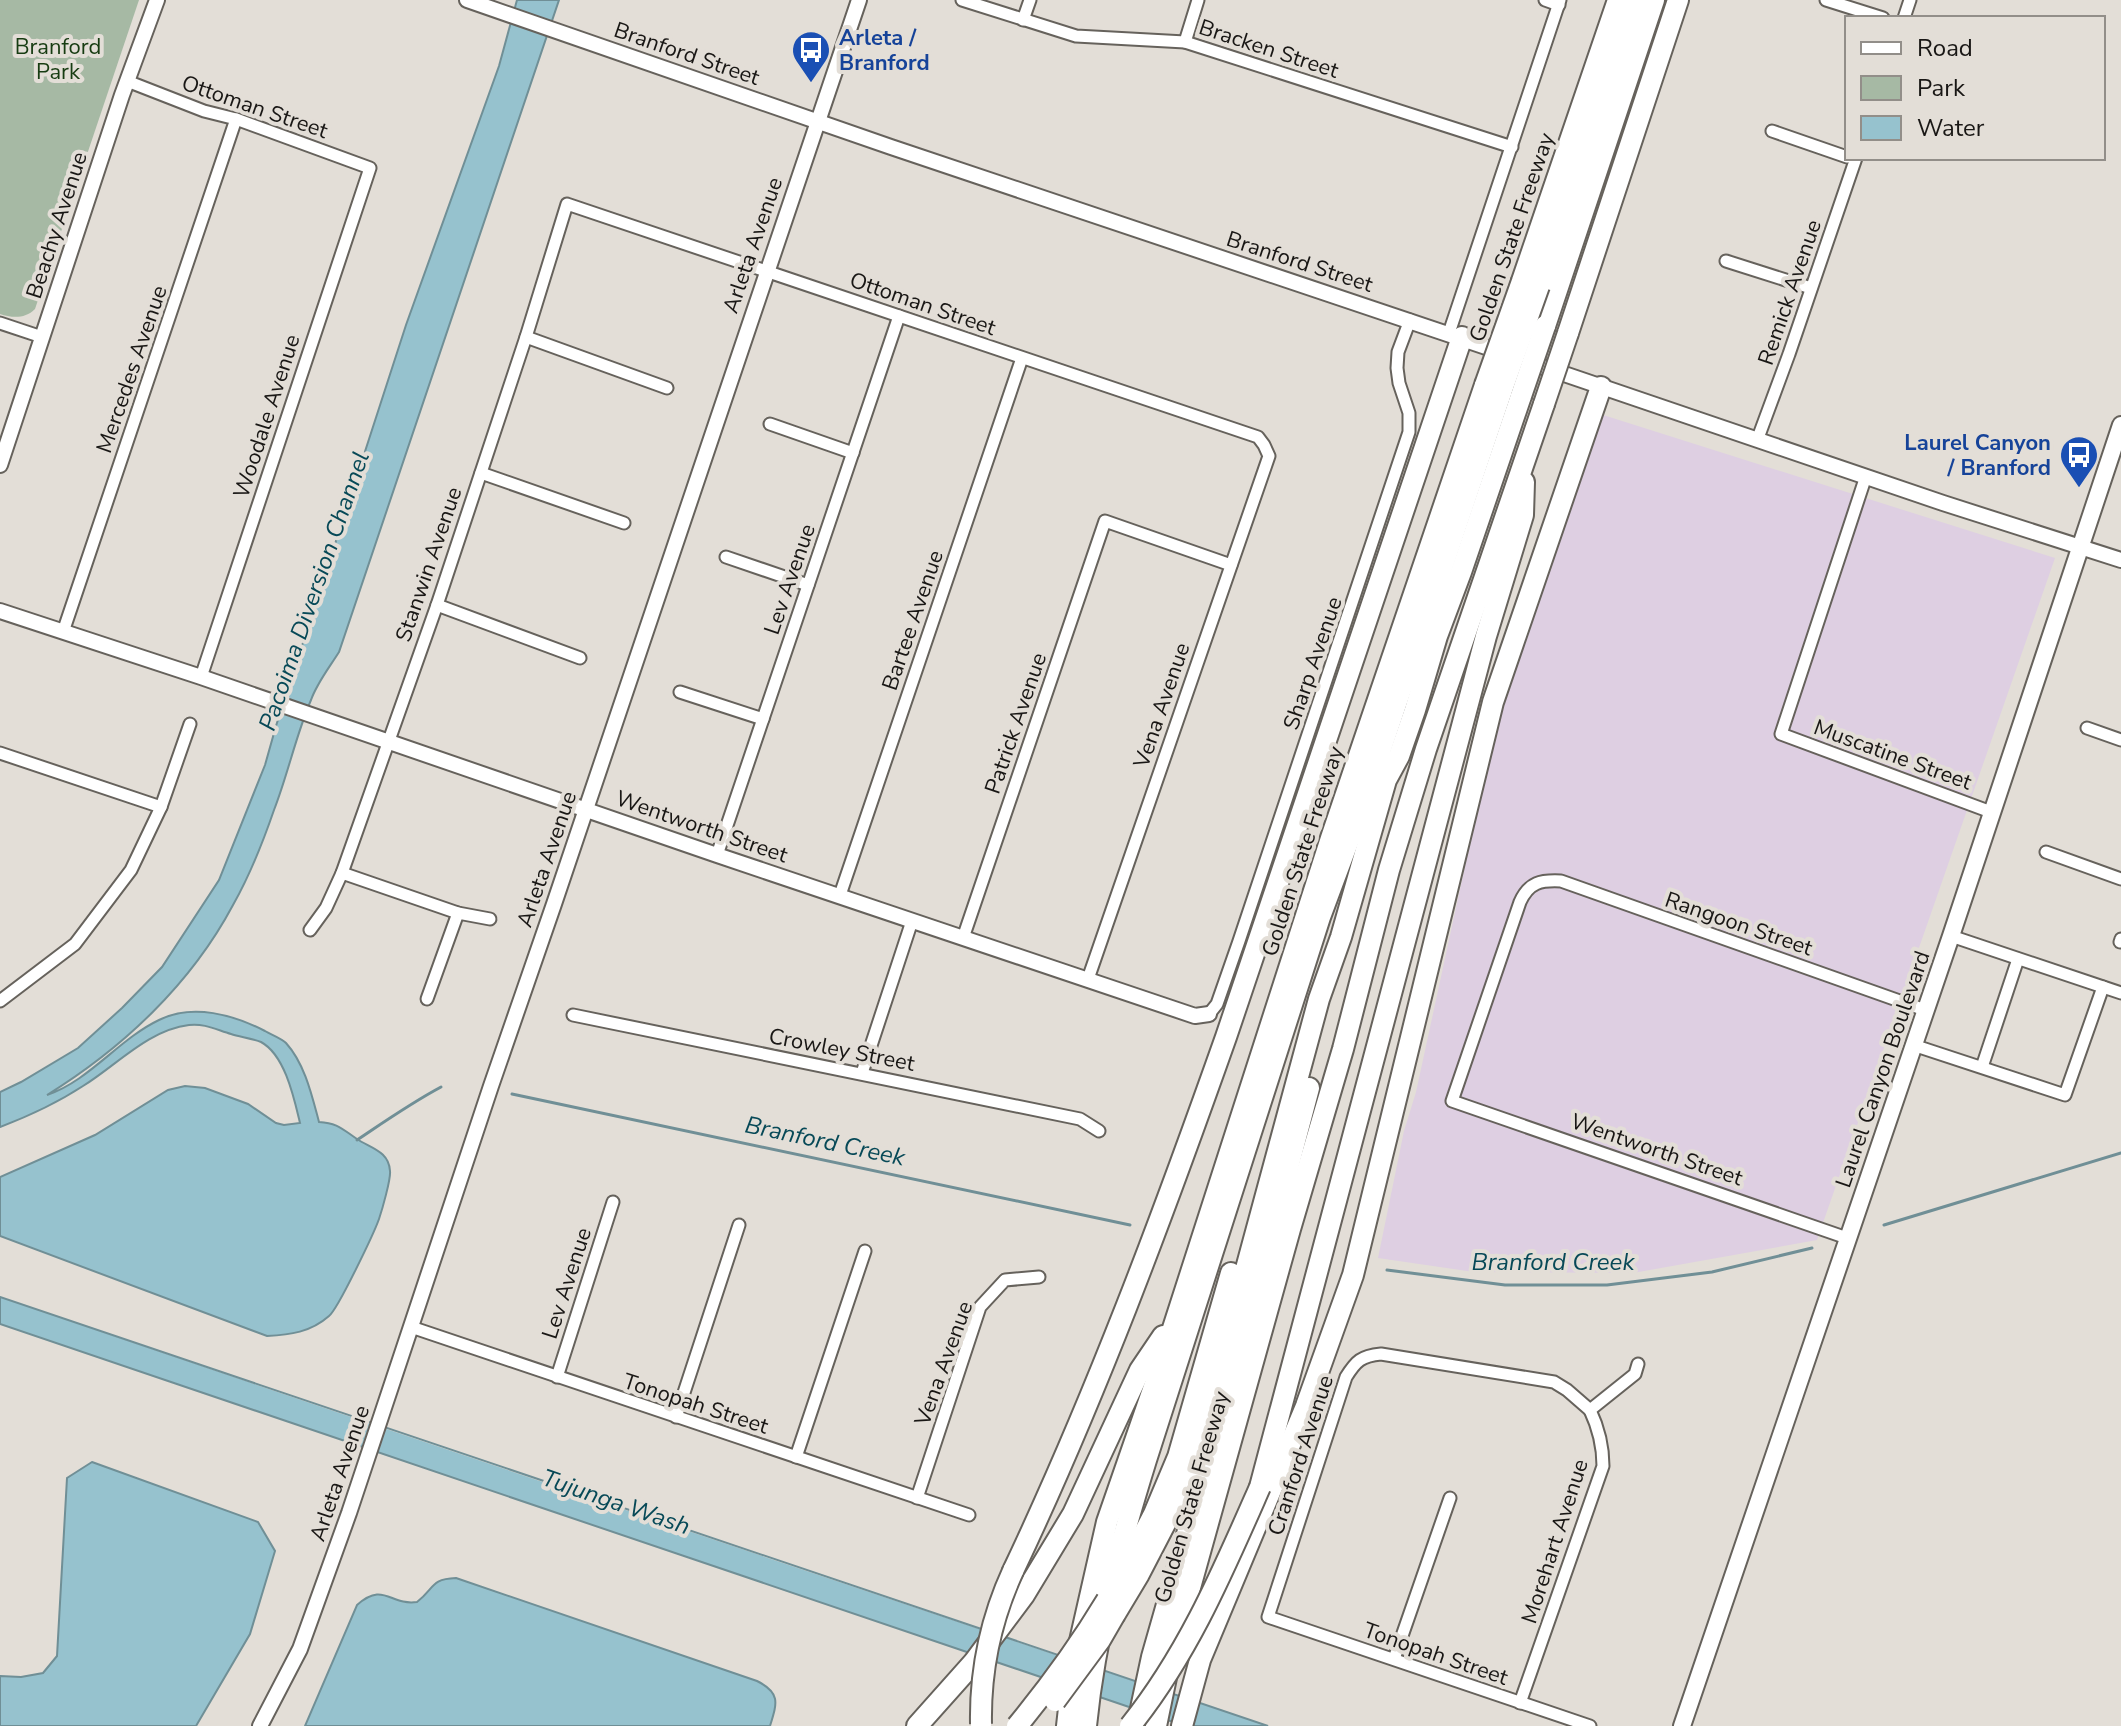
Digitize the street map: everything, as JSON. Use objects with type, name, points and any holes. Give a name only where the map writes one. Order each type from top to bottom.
[{"type":"highway","name":"Golden State Freeway","points":[[1067,1726],[1079,1698],[1107,1522],[1157,1378],[1331,838],[1503,390],[1530,284],[1618,0]]},
{"type":"highway","points":[[1530,284],[1635,0]]},
{"type":"highway","points":[[1087,1656],[1103,1615],[1124,1531],[1316,930],[1368,788],[1503,390],[1545,326],[1654,0]]},
{"type":"highway","name":"Golden State Freeway","points":[[1156,1726],[1160,1660],[1343,1049],[1389,870],[1426,749],[1678,0]]},
{"type":"highway","points":[[981,1725],[980,1698],[987,1645],[1002,1595],[1085,1409],[1135,1288],[1183,1158],[1226,1037],[1456,335]]},
{"type":"highway","points":[[1182,1726],[1200,1660],[1310,1396],[1353,1275],[1493,702],[1601,387]]},
{"type":"highway","points":[[1017,1726],[1146,1560],[1192,1461],[1319,999],[1341,937],[1386,780],[1399,756],[1461,572],[1503,390]]},
{"type":"highway","points":[[1130,1726],[1181,1651],[1207,1605],[1260,1487],[1486,636],[1523,515],[1524,462]]},
{"type":"highway","points":[[1137,1726],[1160,1660],[1357,904],[1395,781],[1399,756]]},
{"type":"highway","points":[[1035,1726],[1100,1640],[1127,1567],[1178,1457],[1308,997],[1337,874]]},
{"type":"highway","points":[[917,1726],[974,1662],[1024,1595],[1073,1514],[1140,1370],[1176,1316]]},
{"type":"highway","points":[[1079,1698],[1086,1726]]},
{"type":"main road","name":"Beachy Avenue","points":[[0,465],[127,81],[157,0]]},
{"type":"main road","name":"Branford Street","points":[[467,0],[1943,503],[2121,560]]},
{"type":"main road","name":"Arleta Avenue","points":[[260,1726],[300,1649],[367,1458],[859,0]]},
{"type":"main road","name":"Laurel Canyon Boulevard","points":[[1682,1726],[2121,425]]},
{"type":"main road","name":"Wentworth Street","points":[[0,611],[1195,1016],[1209,1014]]},
{"type":"street","name":"Bracken Street","points":[[962,0],[1076,36],[1185,42],[1512,147]]},
{"type":"street","points":[[1023,20],[1030,0]]},
{"type":"street","points":[[1185,42],[1198,0]]},
{"type":"street","points":[[1456,335],[1512,147],[1560,2],[1545,0]]},
{"type":"street","points":[[1826,0],[1877,16]]},
{"type":"street","name":"Ottoman Street","points":[[127,81],[370,168]]},
{"type":"street","name":"Mercedes Avenue","points":[[63,632],[236,119]]},
{"type":"street","points":[[1772,131],[1845,156]]},
{"type":"street","name":"Remick Avenue","points":[[1758,438],[1811,288],[1851,160]]},
{"type":"street","name":"Woodale Avenue","points":[[201,677],[370,168]]},
{"type":"street","name":"Ottoman Street","points":[[567,204],[1258,437],[1264,445]]},
{"type":"street","name":"Stanwin Avenue","points":[[310,930],[326,908],[342,873],[437,605],[567,204]]},
{"type":"street","points":[[1726,261],[1811,288]]},
{"type":"street","name":"Lev Avenue","points":[[717,855],[899,316]]},
{"type":"street","name":"Sharp Avenue","points":[[1209,1014],[1217,1004],[1239,941],[1409,432],[1409,413],[1397,368],[1398,352],[1410,320]]},
{"type":"street","points":[[0,323],[42,337]]},
{"type":"street","points":[[526,337],[667,388]]},
{"type":"street","name":"Bartee Avenue","points":[[840,895],[1022,358]]},
{"type":"street","points":[[770,424],[853,453]]},
{"type":"street","name":"Vena Avenue","points":[[1088,979],[1269,456],[1264,445]]},
{"type":"street","points":[[481,473],[624,523]]},
{"type":"street","name":"Muscatine Street","points":[[1866,476],[1781,734],[1991,812]]},
{"type":"street","name":"Patrick Avenue","points":[[963,938],[1105,521],[1231,565]]},
{"type":"street","points":[[726,557],[808,585]]},
{"type":"street","points":[[437,605],[580,658]]},
{"type":"street","points":[[680,692],[763,719]]},
{"type":"street","points":[[0,1001],[75,944],[131,870],[161,807],[190,724]]},
{"type":"street","points":[[2087,728],[2121,740]]},
{"type":"street","points":[[0,753],[161,807]]},
{"type":"street","points":[[2046,852],[2121,879]]},
{"type":"street","points":[[342,873],[458,913],[490,919]]},
{"type":"street","name":"Rangoon Street","points":[[1452,1101],[1520,902],[1529,887],[1538,882],[1561,881],[1925,1010]]},
{"type":"street","points":[[427,999],[458,913]]},
{"type":"street","points":[[862,1073],[912,921]]},
{"type":"street","points":[[1951,936],[2121,993]]},
{"type":"street","points":[[1982,1067],[2018,959]]},
{"type":"street","points":[[1913,1045],[2065,1095],[2103,987]]},
{"type":"street","name":"Crowley Street","points":[[573,1015],[1080,1119],[1099,1131]]},
{"type":"street","name":"Wentworth Street","points":[[1452,1101],[1847,1238]]},
{"type":"street","name":"Lev Avenue","points":[[557,1377],[613,1202]]},
{"type":"street","points":[[676,1417],[739,1225]]},
{"type":"street","points":[[796,1457],[865,1251]]},
{"type":"street","name":"Vena Avenue","points":[[917,1498],[980,1307],[1005,1280],[1039,1277]]},
{"type":"street","name":"Tonopah Street","points":[[411,1327],[969,1515]]},
{"type":"street","name":"Cranford Avenue","points":[[1268,1617],[1346,1377],[1355,1363],[1367,1355],[1381,1354],[1554,1382],[1575,1395],[1590,1410]]},
{"type":"street","points":[[1590,1410],[1635,1374],[1638,1364]]},
{"type":"street","name":"Morehart Avenue","points":[[1520,1703],[1603,1466],[1603,1448],[1590,1410]]},
{"type":"street","points":[[1394,1659],[1450,1498]]},
{"type":"street","name":"Tonopah Street","points":[[1268,1617],[1590,1726]]},
{"type":"shaded area","points":[[1600,414],[2055,558],[1817,1240],[1633,1273],[1474,1272],[1378,1258],[1492,742]]},
{"type":"green space","name":"Branford Park","points":[[0,0],[139,0],[35,309],[18,317],[0,314]]},
{"type":"water","points":[[517,0],[559,0],[339,652],[314,694],[256,858],[216,934],[176,987],[102,1057],[47,1095],[77,1080],[144,1028],[172,1015],[199,1012],[227,1016],[253,1025],[286,1043],[303,1070],[319,1122],[340,1127],[378,1151],[389,1164],[390,1175],[376,1227],[334,1310],[308,1329],[267,1336],[0,1236],[0,1177],[95,1135],[168,1090],[185,1086],[205,1088],[248,1104],[276,1123],[300,1123],[287,1078],[269,1048],[253,1039],[205,1026],[189,1025],[174,1028],[146,1041],[73,1092],[0,1127],[0,1092],[78,1048],[122,1008],[162,967],[219,880],[265,765],[406,325],[499,66]]},
{"type":"water","points":[[0,1297],[1268,1726],[1185,1726],[0,1324]]},
{"type":"water","points":[[92,1462],[258,1522],[275,1551],[250,1634],[196,1726],[0,1726],[0,1676],[21,1677],[43,1673],[57,1656],[67,1478]]},
{"type":"water","points":[[456,1578],[757,1681],[774,1694],[770,1726],[305,1726],[357,1605],[374,1595],[417,1602],[437,1582]]},
{"type":"waterway","name":"Branford Creek","points":[[357,1140],[441,1087]]},
{"type":"waterway","name":"Branford Creek","points":[[512,1094],[1130,1225]]},
{"type":"waterway","name":"Branford Creek","points":[[1884,1225],[2121,1153]]},
{"type":"waterway","name":"Branford Creek","points":[[1387,1270],[1505,1285],[1607,1285],[1712,1272],[1812,1248]]},
{"type":"place","name":"Arleta / Branford","points":[[811,84]]},
{"type":"place","name":"Laurel Canyon / Branford","points":[[2079,489]]},
{"type":"water label","name":"Pacoima Diversion Channel","points":[[314,591]]},
{"type":"water label","name":"Tujunga Wash","points":[[616,1502]]}]
